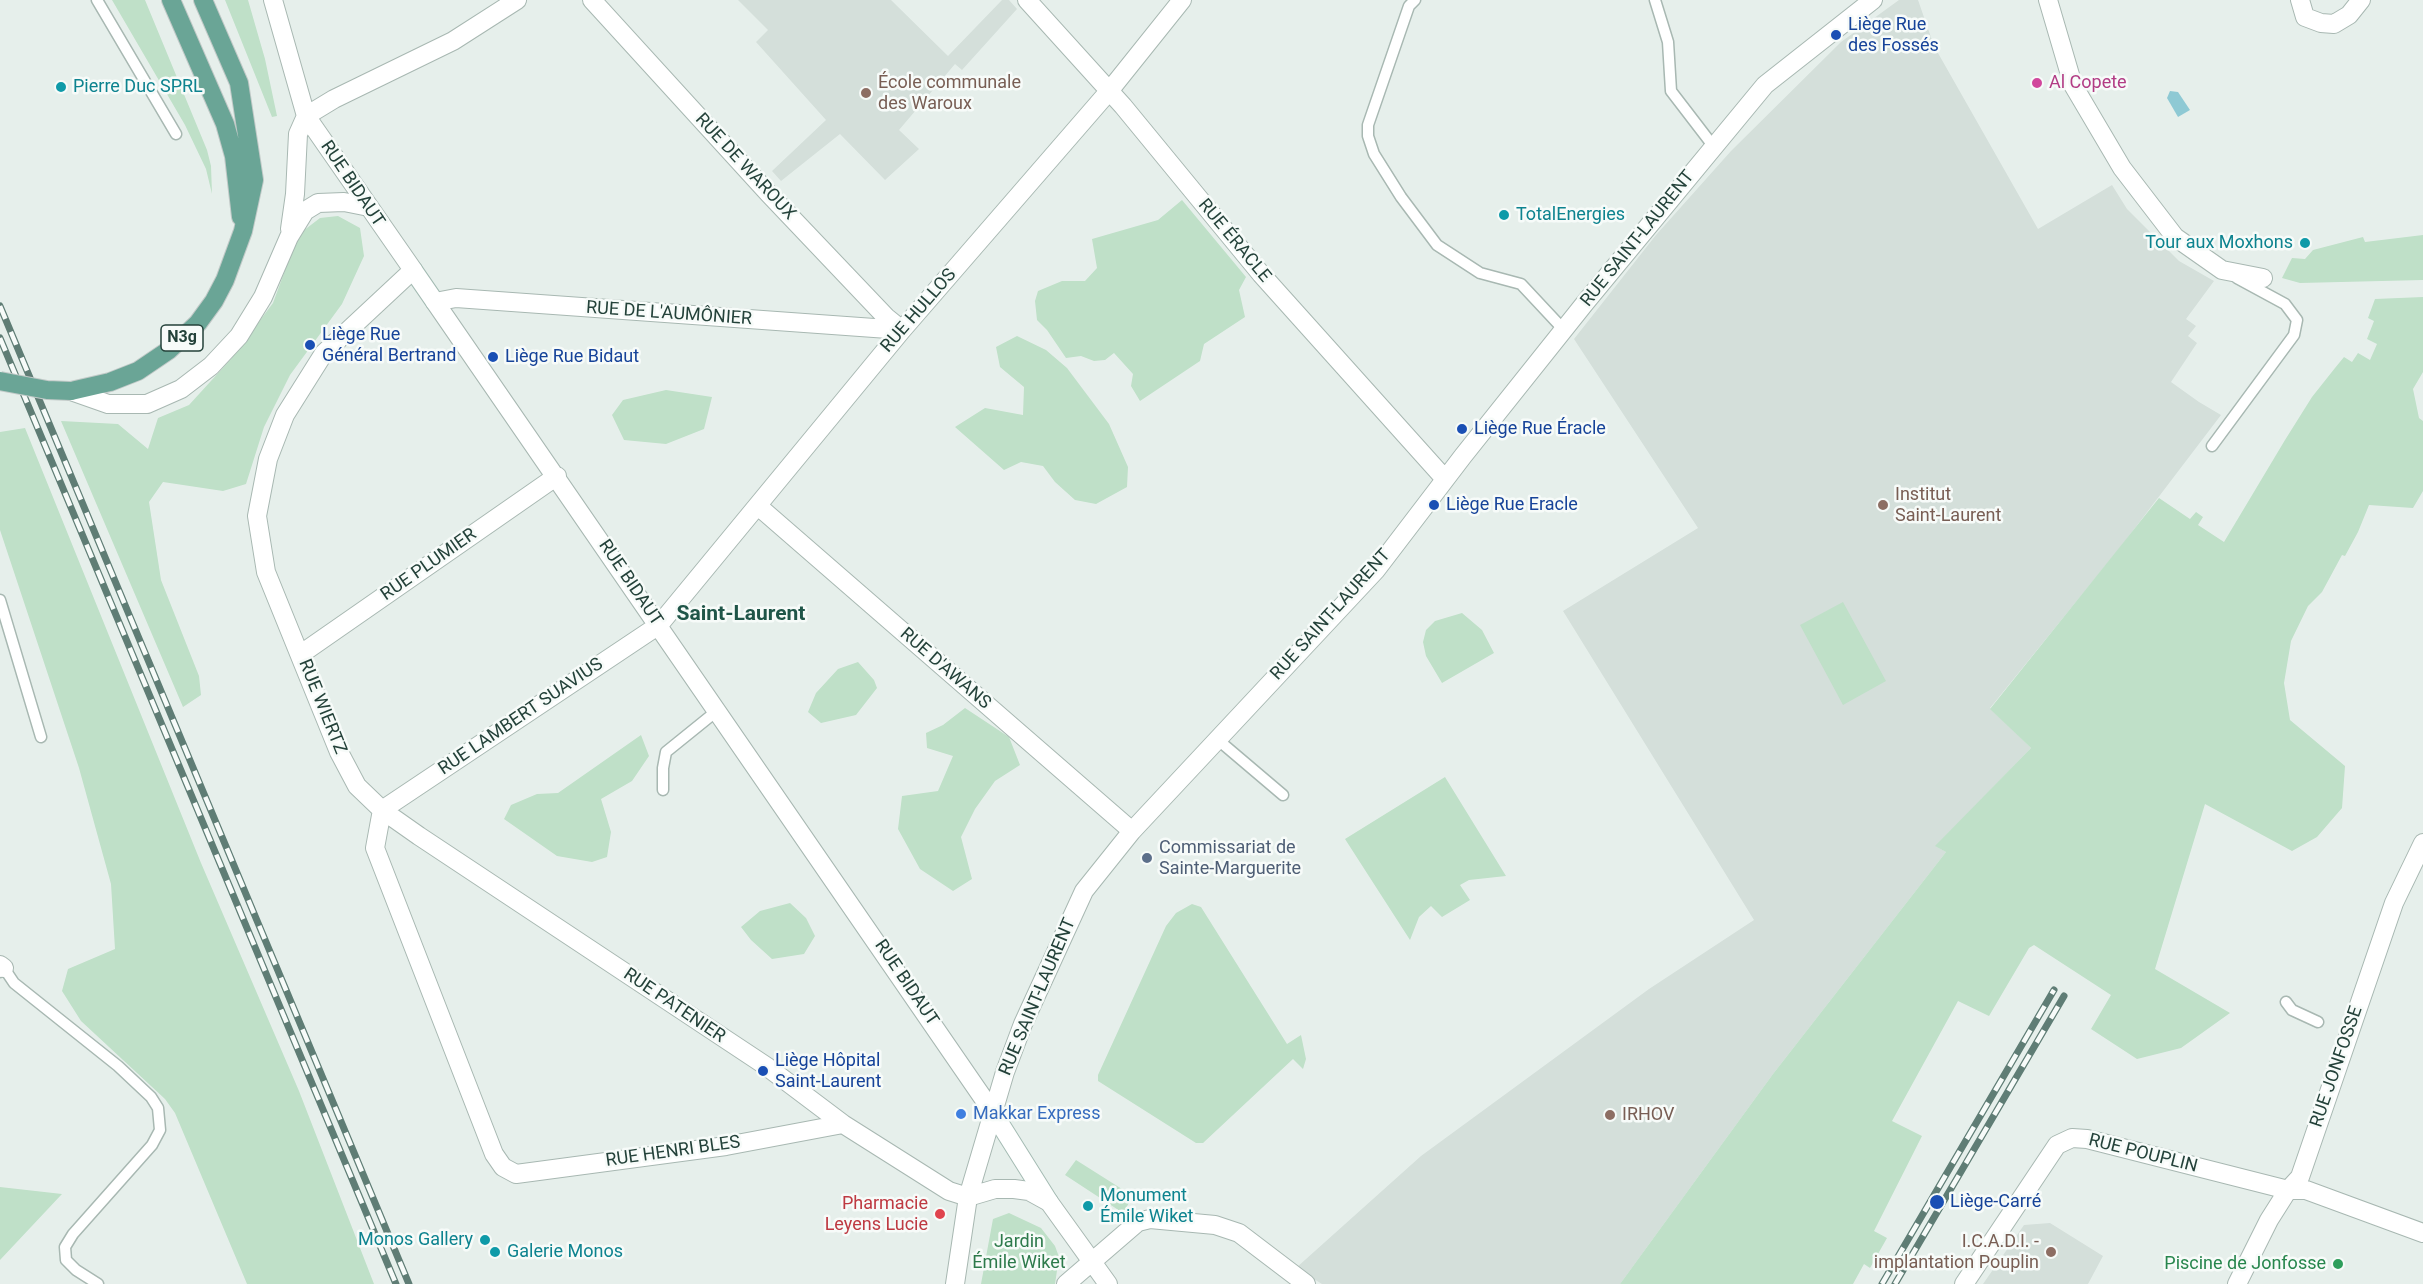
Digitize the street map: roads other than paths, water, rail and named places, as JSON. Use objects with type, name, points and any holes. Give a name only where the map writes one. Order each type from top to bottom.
[{"type":"main road","name":"N3g","points":[[171,0],[225,124],[234,156],[243,231]]},
{"type":"main road","name":"N3g","points":[[0,381],[47,390],[71,391],[110,382],[138,371],[169,350],[198,323],[214,301],[225,280],[243,231],[254,180],[239,83],[203,0]]},
{"type":"street","points":[[273,0],[306,116]]},
{"type":"street","points":[[289,237],[295,194],[298,134],[306,116],[334,99],[453,41],[517,0]]},
{"type":"street","name":"RUE DE WAROUX","points":[[592,0],[769,194],[885,317],[902,330]]},
{"type":"street","name":"RUE ÉRACLE","points":[[1027,0],[1110,90],[1261,274],[1445,479]]},
{"type":"street","name":"RUE HULLOS","points":[[659,625],[902,330],[1110,90],[1182,0]]},
{"type":"street","name":"RUE SAINT-LAURENT","points":[[956,1284],[968,1197],[992,1111],[1023,1024],[1084,891],[1132,831],[1376,570],[1564,330],[1765,85],[1873,0]]},
{"type":"street","points":[[2048,0],[2073,85],[2122,168],[2175,237],[2222,270],[2263,278]]},
{"type":"street","points":[[2300,0],[2305,17],[2320,23],[2334,24],[2349,15],[2361,0]]},
{"type":"street","name":"RUE BIDAUT","points":[[306,116],[718,710],[992,1111],[1049,1202],[1108,1284]]},
{"type":"street","points":[[71,391],[108,404],[147,404],[181,388],[211,366],[239,336],[263,297],[289,237],[305,211],[318,203],[344,202],[369,207]]},
{"type":"street","name":"RUE WIERTZ","points":[[382,810],[357,786],[339,752],[266,572],[257,516],[268,459],[285,415],[324,353],[413,270]]},
{"type":"street","name":"RUE DE L'AUMÔNIER","points":[[435,302],[456,298],[902,330]]},
{"type":"street","name":"RUE PLUMIER","points":[[301,654],[557,476]]},
{"type":"street","name":"RUE D'AWANS","points":[[758,506],[1132,831]]},
{"type":"street","name":"RUE LAMBERT SUAVIUS","points":[[382,810],[659,625]]},
{"type":"street","name":"RUE PATENIER","points":[[382,810],[766,1066],[843,1124],[949,1191],[968,1197]]},
{"type":"street","name":"RUE HENRI BLES","points":[[382,810],[375,849],[490,1143],[503,1167],[516,1174],[726,1146],[843,1124]]},
{"type":"street","name":"RUE JONFOSSE","points":[[2237,1284],[2288,1190],[2300,1177],[2343,1034],[2394,903],[2423,843]]},
{"type":"street","name":"RUE POUPLIN","points":[[1964,1284],[2057,1145],[2072,1138],[2087,1139],[2288,1190],[2306,1190],[2423,1233]]},
{"type":"street","points":[[968,1197],[995,1189],[1014,1189],[1029,1191],[1049,1202]]},
{"type":"street","points":[[1066,1284],[1138,1222],[1150,1219],[1215,1225],[1239,1233],[1306,1284]]},
{"type":"lane","points":[[97,0],[176,134]]},
{"type":"lane","points":[[1415,0],[1409,6],[1368,125],[1368,136],[1374,153],[1401,196],[1437,245],[1480,273],[1521,284],[1564,330]]},
{"type":"lane","points":[[1655,0],[1668,42],[1671,91],[1714,147]]},
{"type":"lane","points":[[2212,446],[2294,335],[2297,320],[2285,304],[2222,270]]},
{"type":"lane","points":[[0,600],[41,737]]},
{"type":"lane","points":[[663,790],[666,752],[718,710]]},
{"type":"lane","points":[[1217,739],[1283,795]]},
{"type":"lane","points":[[1,968],[14,983],[118,1066],[151,1097],[158,1107],[160,1130],[152,1145],[73,1234],[65,1247],[66,1260],[76,1270],[98,1284]]},
{"type":"lane","points":[[2286,1002],[2292,1010],[2318,1023]]},
{"type":"water","points":[[2170,91],[2178,92],[2190,110],[2178,117],[2167,98]]},
{"type":"railway","points":[[0,306],[409,1284]]},
{"type":"railway","points":[[0,338],[396,1284]]},
{"type":"railway","points":[[1882,1284],[2054,990]]},
{"type":"railway","points":[[1895,1284],[2064,996]]},
{"type":"place","name":"Liège Rue des Fossés","points":[[1836,35]]},
{"type":"place","name":"Al Copete","points":[[2037,83]]},
{"type":"place","name":"Pierre Duc SPRL","points":[[61,87]]},
{"type":"place","name":"École communale des Waroux","points":[[866,93]]},
{"type":"place","name":"TotalEnergies","points":[[1504,215]]},
{"type":"place","name":"Tour aux Moxhons","points":[[2305,243]]},
{"type":"place","name":"Liège Rue Général Bertrand","points":[[310,345]]},
{"type":"place","name":"Liège Rue Bidaut","points":[[493,357]]},
{"type":"place","name":"Liège Rue Éracle","points":[[1462,429]]},
{"type":"place","name":"Liège Rue Eracle","points":[[1434,505]]},
{"type":"place","name":"Institut Saint-Laurent","points":[[1883,505]]},
{"type":"place","name":"Commissariat de Sainte-Marguerite","points":[[1147,858]]},
{"type":"place","name":"Liège Hôpital Saint-Laurent","points":[[763,1071]]},
{"type":"place","name":"Makkar Express","points":[[961,1114]]},
{"type":"place","name":"IRHOV","points":[[1610,1115]]},
{"type":"place","name":"Liège-Carré","points":[[1937,1202]]},
{"type":"place","name":"Monument Émile Wiket","points":[[1088,1206]]},
{"type":"place","name":"Pharmacie Leyens Lucie","points":[[940,1214]]},
{"type":"place","name":"Monos Gallery","points":[[485,1240]]},
{"type":"place","name":"Galerie Monos","points":[[495,1252]]},
{"type":"place","name":"I.C.A.D.I. - implantation Pouplin","points":[[2051,1252]]},
{"type":"place","name":"Piscine de Jonfosse","points":[[2338,1264]]},
{"type":"district","name":"Saint-Laurent","points":[[741,615]]},
{"type":"park label","name":"Jardin Émile Wiket","points":[[1019,1252]]}]
